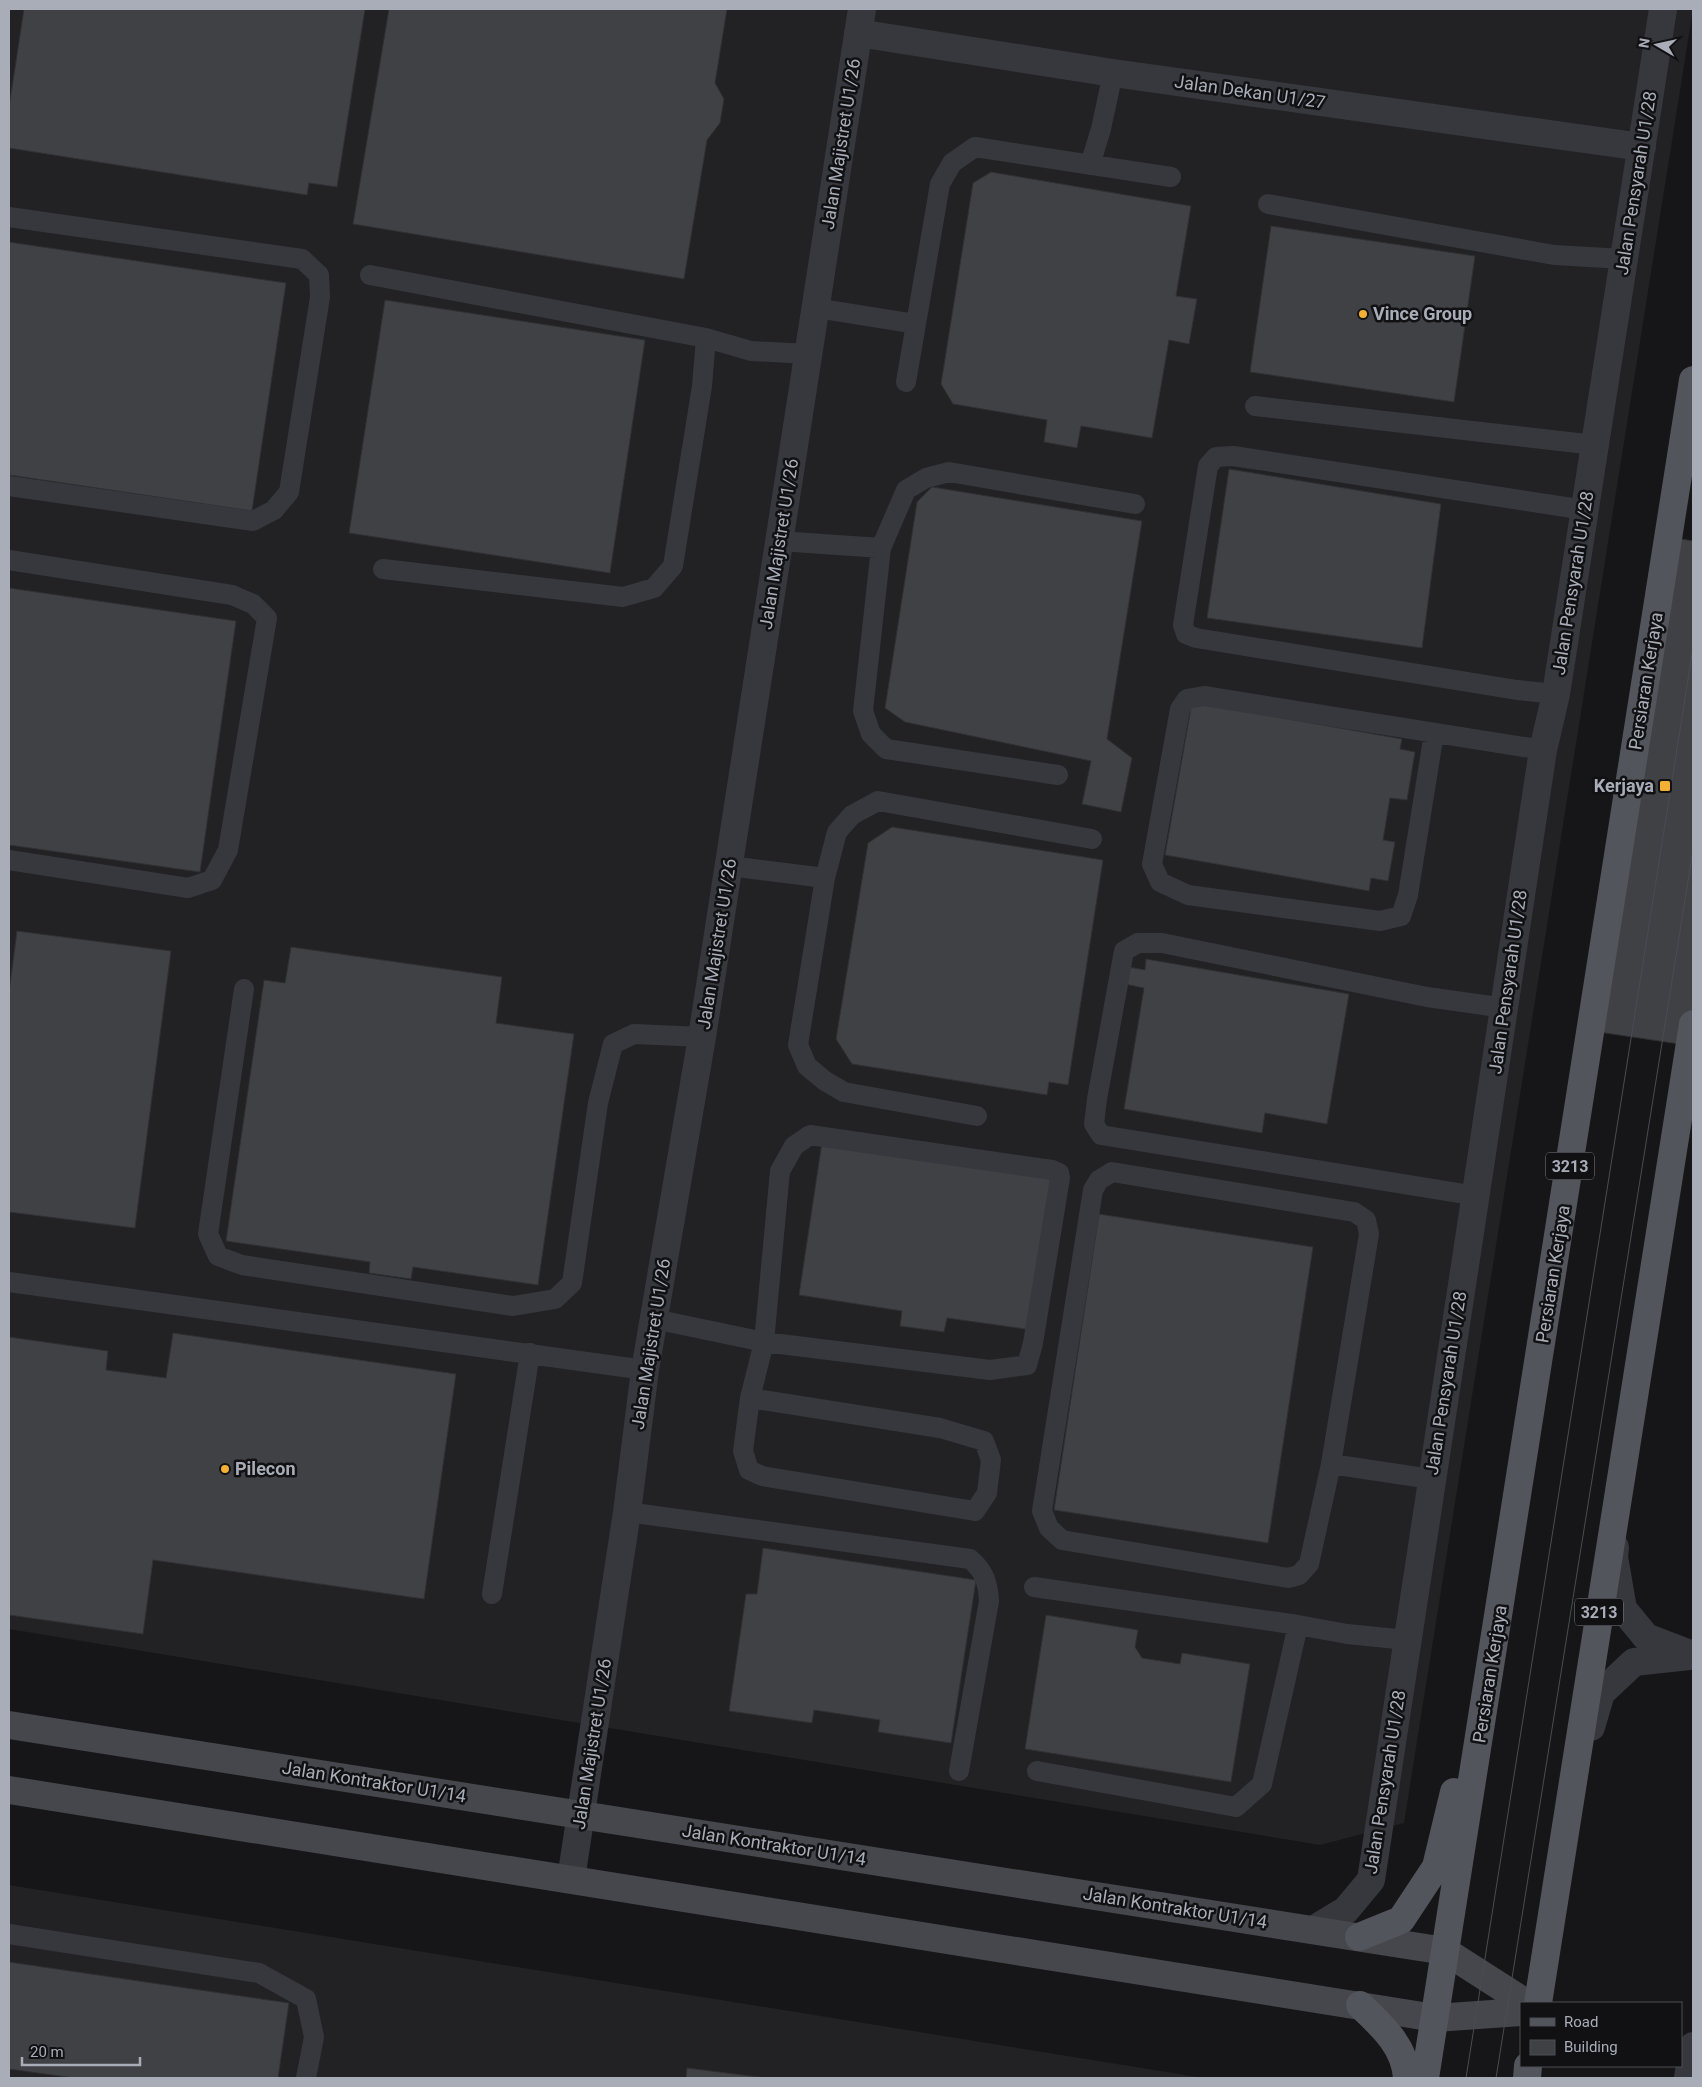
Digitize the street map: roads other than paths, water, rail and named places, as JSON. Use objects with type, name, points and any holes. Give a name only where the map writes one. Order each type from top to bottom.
[{"type":"main road","name":"Persiaran Kerjaya","points":[[1425,2078],[1693,380]]},
{"type":"main road","name":"3213","points":[[1538,2002],[1693,1024]]},
{"type":"main road","points":[[1359,1937],[1402,1920],[1436,1867],[1504,1584]]},
{"type":"main road","points":[[1360,2005],[1390,2033],[1406,2066],[1406,2078]]},
{"type":"street","name":"Jalan Pensyarah U1/28","points":[[1313,1930],[1346,1910],[1371,1880],[1430,1479],[1477,1196],[1543,750],[1556,694],[1663,9]]},
{"type":"street","name":"Jalan Dekan U1/27","points":[[860,21],[1113,74],[1642,147]]},
{"type":"street","name":"Jalan Majistret U1/26","points":[[571,1879],[627,1512],[645,1370],[702,1037],[860,21]]},
{"type":"street","points":[[1629,1424],[1614,1557],[1622,1609],[1646,1638],[1693,1656]]},
{"type":"street","points":[[1570,1799],[1601,1693],[1634,1662],[1693,1656]]},
{"type":"street","name":"Jalan Kontraktor U1/14","points":[[9,1725],[1445,1951],[1524,2002]]},
{"type":"street","points":[[9,1790],[1435,2018],[1520,2012]]},
{"type":"street","points":[[1688,2078],[1693,2046]]},
{"type":"lane","points":[[1090,164],[1101,129],[1113,74]]},
{"type":"lane","points":[[906,382],[940,184],[952,163],[975,147],[1171,177]]},
{"type":"lane","points":[[1268,204],[1554,255],[1624,259]]},
{"type":"lane","points":[[9,217],[302,259],[319,275],[320,297],[289,492],[274,510],[253,521],[9,486]]},
{"type":"lane","points":[[370,275],[706,338],[751,351],[809,354]]},
{"type":"lane","points":[[816,308],[916,324]]},
{"type":"lane","points":[[383,569],[623,597],[654,588],[674,566],[702,386],[706,338]]},
{"type":"lane","points":[[1255,406],[1595,445]]},
{"type":"lane","points":[[1556,694],[1517,690],[1196,638],[1186,634],[1183,625],[1208,466],[1216,457],[1233,456],[1585,510]]},
{"type":"lane","points":[[1058,775],[886,750],[871,734],[863,711],[881,548],[906,490],[926,478],[949,472],[1135,504]]},
{"type":"lane","points":[[779,541],[881,548]]},
{"type":"lane","points":[[9,560],[232,595],[253,604],[267,618],[228,850],[212,880],[188,888],[9,860]]},
{"type":"lane","points":[[1434,733],[1408,895],[1400,916],[1380,921],[1188,895],[1160,882],[1152,864],[1180,709],[1188,699],[1204,696],[1543,750]]},
{"type":"lane","points":[[977,1116],[844,1092],[825,1081],[808,1066],[798,1044],[826,878],[837,832],[852,815],[878,801],[1092,839]]},
{"type":"lane","points":[[729,866],[826,878]]},
{"type":"lane","points":[[1477,1196],[1101,1135],[1094,1124],[1097,1099],[1124,951],[1138,943],[1162,943],[1427,997],[1504,1008]]},
{"type":"lane","points":[[244,989],[208,1234],[218,1256],[242,1265],[513,1306],[555,1299],[572,1283],[598,1103],[613,1044],[634,1034],[702,1037]]},
{"type":"lane","points":[[654,1319],[764,1342],[990,1370],[1027,1365],[1033,1343],[1060,1178],[1059,1173],[1052,1170],[810,1135],[794,1146],[780,1172],[764,1342],[750,1398],[743,1451],[749,1470],[762,1476],[974,1511],[987,1493],[991,1460],[984,1441],[940,1428],[750,1398]]},
{"type":"lane","points":[[1112,1172],[1354,1212],[1366,1220],[1369,1234],[1331,1464],[1309,1564],[1299,1575],[1288,1578],[1062,1540],[1050,1528],[1042,1511],[1093,1190],[1099,1180],[1112,1172]]},
{"type":"lane","points":[[9,1282],[645,1370]]},
{"type":"lane","points":[[492,1594],[530,1353]]},
{"type":"lane","points":[[1331,1464],[1430,1479]]},
{"type":"lane","points":[[627,1512],[970,1559],[980,1568],[988,1582],[989,1601],[959,1772]]},
{"type":"lane","points":[[1034,1587],[1298,1625],[1347,1634],[1407,1640]]},
{"type":"lane","points":[[1037,1771],[1236,1807],[1262,1784],[1298,1625]]},
{"type":"lane","points":[[9,1934],[259,1973],[306,1999],[314,2036],[306,2078]]},
{"type":"tram line","points":[[1466,2078],[1693,648]]},
{"type":"tram line","points":[[1496,2078],[1693,850]]},
{"type":"place","name":"Vince Group","points":[[1363,314]]},
{"type":"place","name":"Kerjaya","points":[[1665,786]]},
{"type":"place","name":"Pilecon","points":[[225,1469]]}]
